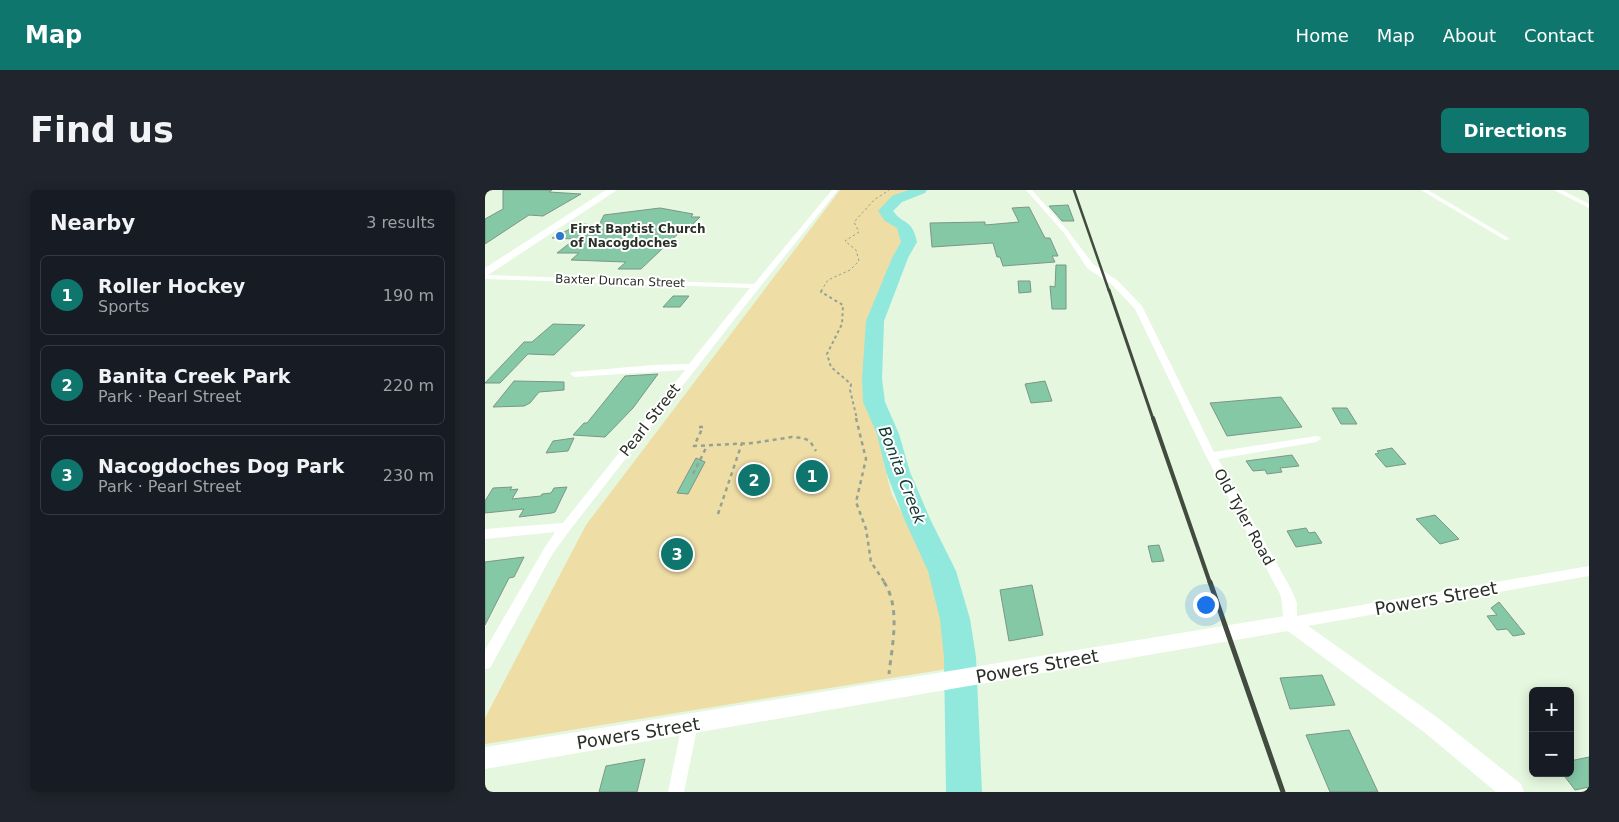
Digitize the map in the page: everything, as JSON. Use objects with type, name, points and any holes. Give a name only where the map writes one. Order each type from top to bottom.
[{"type":"main road","points":[[485,275],[612,190]]},
{"type":"street","name":"Pearl Street","points":[[485,664],[549,550],[755,286],[835,190]]},
{"type":"street","name":"Old Tyler Road","points":[[1029,190],[1063,228],[1090,266],[1115,283],[1139,308],[1211,456],[1286,593],[1290,603],[1291,624]]},
{"type":"street","points":[[1424,190],[1507,239]]},
{"type":"street","points":[[1557,190],[1589,206]]},
{"type":"street","name":"Baxter Duncan Street","points":[[485,275],[755,286]]},
{"type":"street","points":[[575,374],[692,367]]},
{"type":"street","points":[[1211,456],[1316,439]]},
{"type":"street","points":[[485,534],[566,527]]},
{"type":"street","name":"Powers Street","points":[[485,758],[1291,624],[1589,571]]},
{"type":"street","points":[[1291,624],[1431,725],[1513,792]]},
{"type":"street","points":[[676,792],[690,724]]},
{"type":"path","points":[[889,190],[873,200],[863,214],[854,222],[859,232],[845,241],[856,250],[859,261],[850,270],[826,282],[821,292],[843,305],[845,311],[841,330],[827,354],[831,367],[851,384],[850,390],[866,459],[856,502],[857,509],[866,529],[871,562],[888,588],[892,599],[896,689]]},
{"type":"path","points":[[699,427],[703,427],[694,446],[801,438],[810,442],[816,448],[816,451]]},
{"type":"path","points":[[718,514],[742,443]]},
{"type":"path","points":[[693,474],[707,446]]},
{"type":"shaded area","points":[[840,190],[918,190],[894,201],[883,212],[902,231],[905,242],[870,321],[870,404],[882,434],[884,465],[892,495],[935,571],[944,610],[947,669],[485,744],[485,718],[586,525]]},
{"type":"building","points":[[503,190],[552,190],[549,192],[581,194],[543,216],[529,215],[485,244],[485,219],[503,209]]},
{"type":"building","points":[[1068,205],[1074,221],[1062,221],[1049,206]]},
{"type":"building","points":[[1029,207],[1045,238],[1050,238],[1058,256],[1052,256],[1055,262],[1003,266],[1000,257],[997,257],[993,243],[932,247],[930,223],[985,222],[985,225],[1019,222],[1012,208]]},
{"type":"building","points":[[660,208],[693,214],[691,217],[700,217],[688,229],[683,229],[641,269],[618,269],[626,262],[571,260],[579,253],[557,253],[575,239],[552,238],[580,224],[599,225],[604,215]]},
{"type":"building","points":[[1056,265],[1066,265],[1066,309],[1052,309],[1050,286],[1055,287]]},
{"type":"building","points":[[1018,281],[1030,281],[1031,292],[1019,293]]},
{"type":"building","points":[[673,296],[689,296],[680,307],[663,307]]},
{"type":"building","points":[[553,324],[585,325],[554,355],[528,354],[500,383],[485,383],[524,342],[532,342]]},
{"type":"building","points":[[658,374],[633,408],[605,437],[573,435],[584,423],[587,423],[625,376]]},
{"type":"building","points":[[514,381],[564,382],[564,390],[539,392],[530,403],[524,406],[493,407]]},
{"type":"building","points":[[1045,381],[1052,401],[1031,403],[1025,384]]},
{"type":"building","points":[[1281,397],[1302,427],[1227,436],[1210,403]]},
{"type":"building","points":[[1332,408],[1347,408],[1357,424],[1341,424]]},
{"type":"building","points":[[574,438],[568,451],[546,453],[553,441]]},
{"type":"building","points":[[1392,448],[1406,464],[1386,467],[1375,454],[1379,453],[1377,451]]},
{"type":"building","points":[[1292,455],[1299,466],[1280,468],[1282,472],[1267,474],[1265,470],[1253,471],[1246,461]]},
{"type":"building","points":[[696,458],[705,462],[688,494],[677,493]]},
{"type":"building","points":[[512,487],[510,490],[518,489],[512,499],[541,496],[542,494],[551,493],[554,488],[567,487],[555,512],[552,513],[519,517],[524,509],[485,513],[485,501],[493,488]]},
{"type":"building","points":[[1435,515],[1459,539],[1440,544],[1416,519]]},
{"type":"building","points":[[1306,528],[1309,533],[1315,532],[1322,543],[1296,547],[1287,531]]},
{"type":"building","points":[[1159,545],[1164,561],[1152,562],[1148,546]]},
{"type":"building","points":[[524,557],[514,577],[509,578],[485,625],[485,562]]},
{"type":"building","points":[[1032,585],[1043,635],[1009,641],[1000,590]]},
{"type":"building","points":[[1499,602],[1525,634],[1513,636],[1507,629],[1497,630],[1487,616],[1497,615],[1491,608]]},
{"type":"building","points":[[1322,675],[1335,705],[1290,709],[1280,678]]},
{"type":"building","points":[[1349,730],[1378,792],[1330,792],[1306,735]]},
{"type":"building","points":[[1589,757],[1589,787],[1575,790],[1565,777],[1574,777],[1574,760]]},
{"type":"building","points":[[645,759],[637,792],[599,792],[606,766]]},
{"type":"waterway","name":"Bonita Creek","points":[[920,190],[897,199],[885,211],[890,218],[902,225],[907,232],[909,242],[900,258],[875,321],[872,379],[874,402],[888,434],[898,472],[918,521],[942,571],[955,619],[960,657],[964,792]]},
{"type":"railway","points":[[1074,190],[1109,291]]},
{"type":"railway","points":[[1109,290],[1153,419]]},
{"type":"railway","points":[[1153,418],[1210,583]]},
{"type":"railway","points":[[1210,582],[1283,792]]},
{"type":"place","name":"First Baptist Church of Nacogdoches","points":[[560,236]]},
{"type":"place","name":"Roller Hockey","points":[[812,476]]},
{"type":"place","name":"Banita Creek Park","points":[[754,480]]},
{"type":"place","name":"Nacogdoches Dog Park","points":[[677,554]]}]
